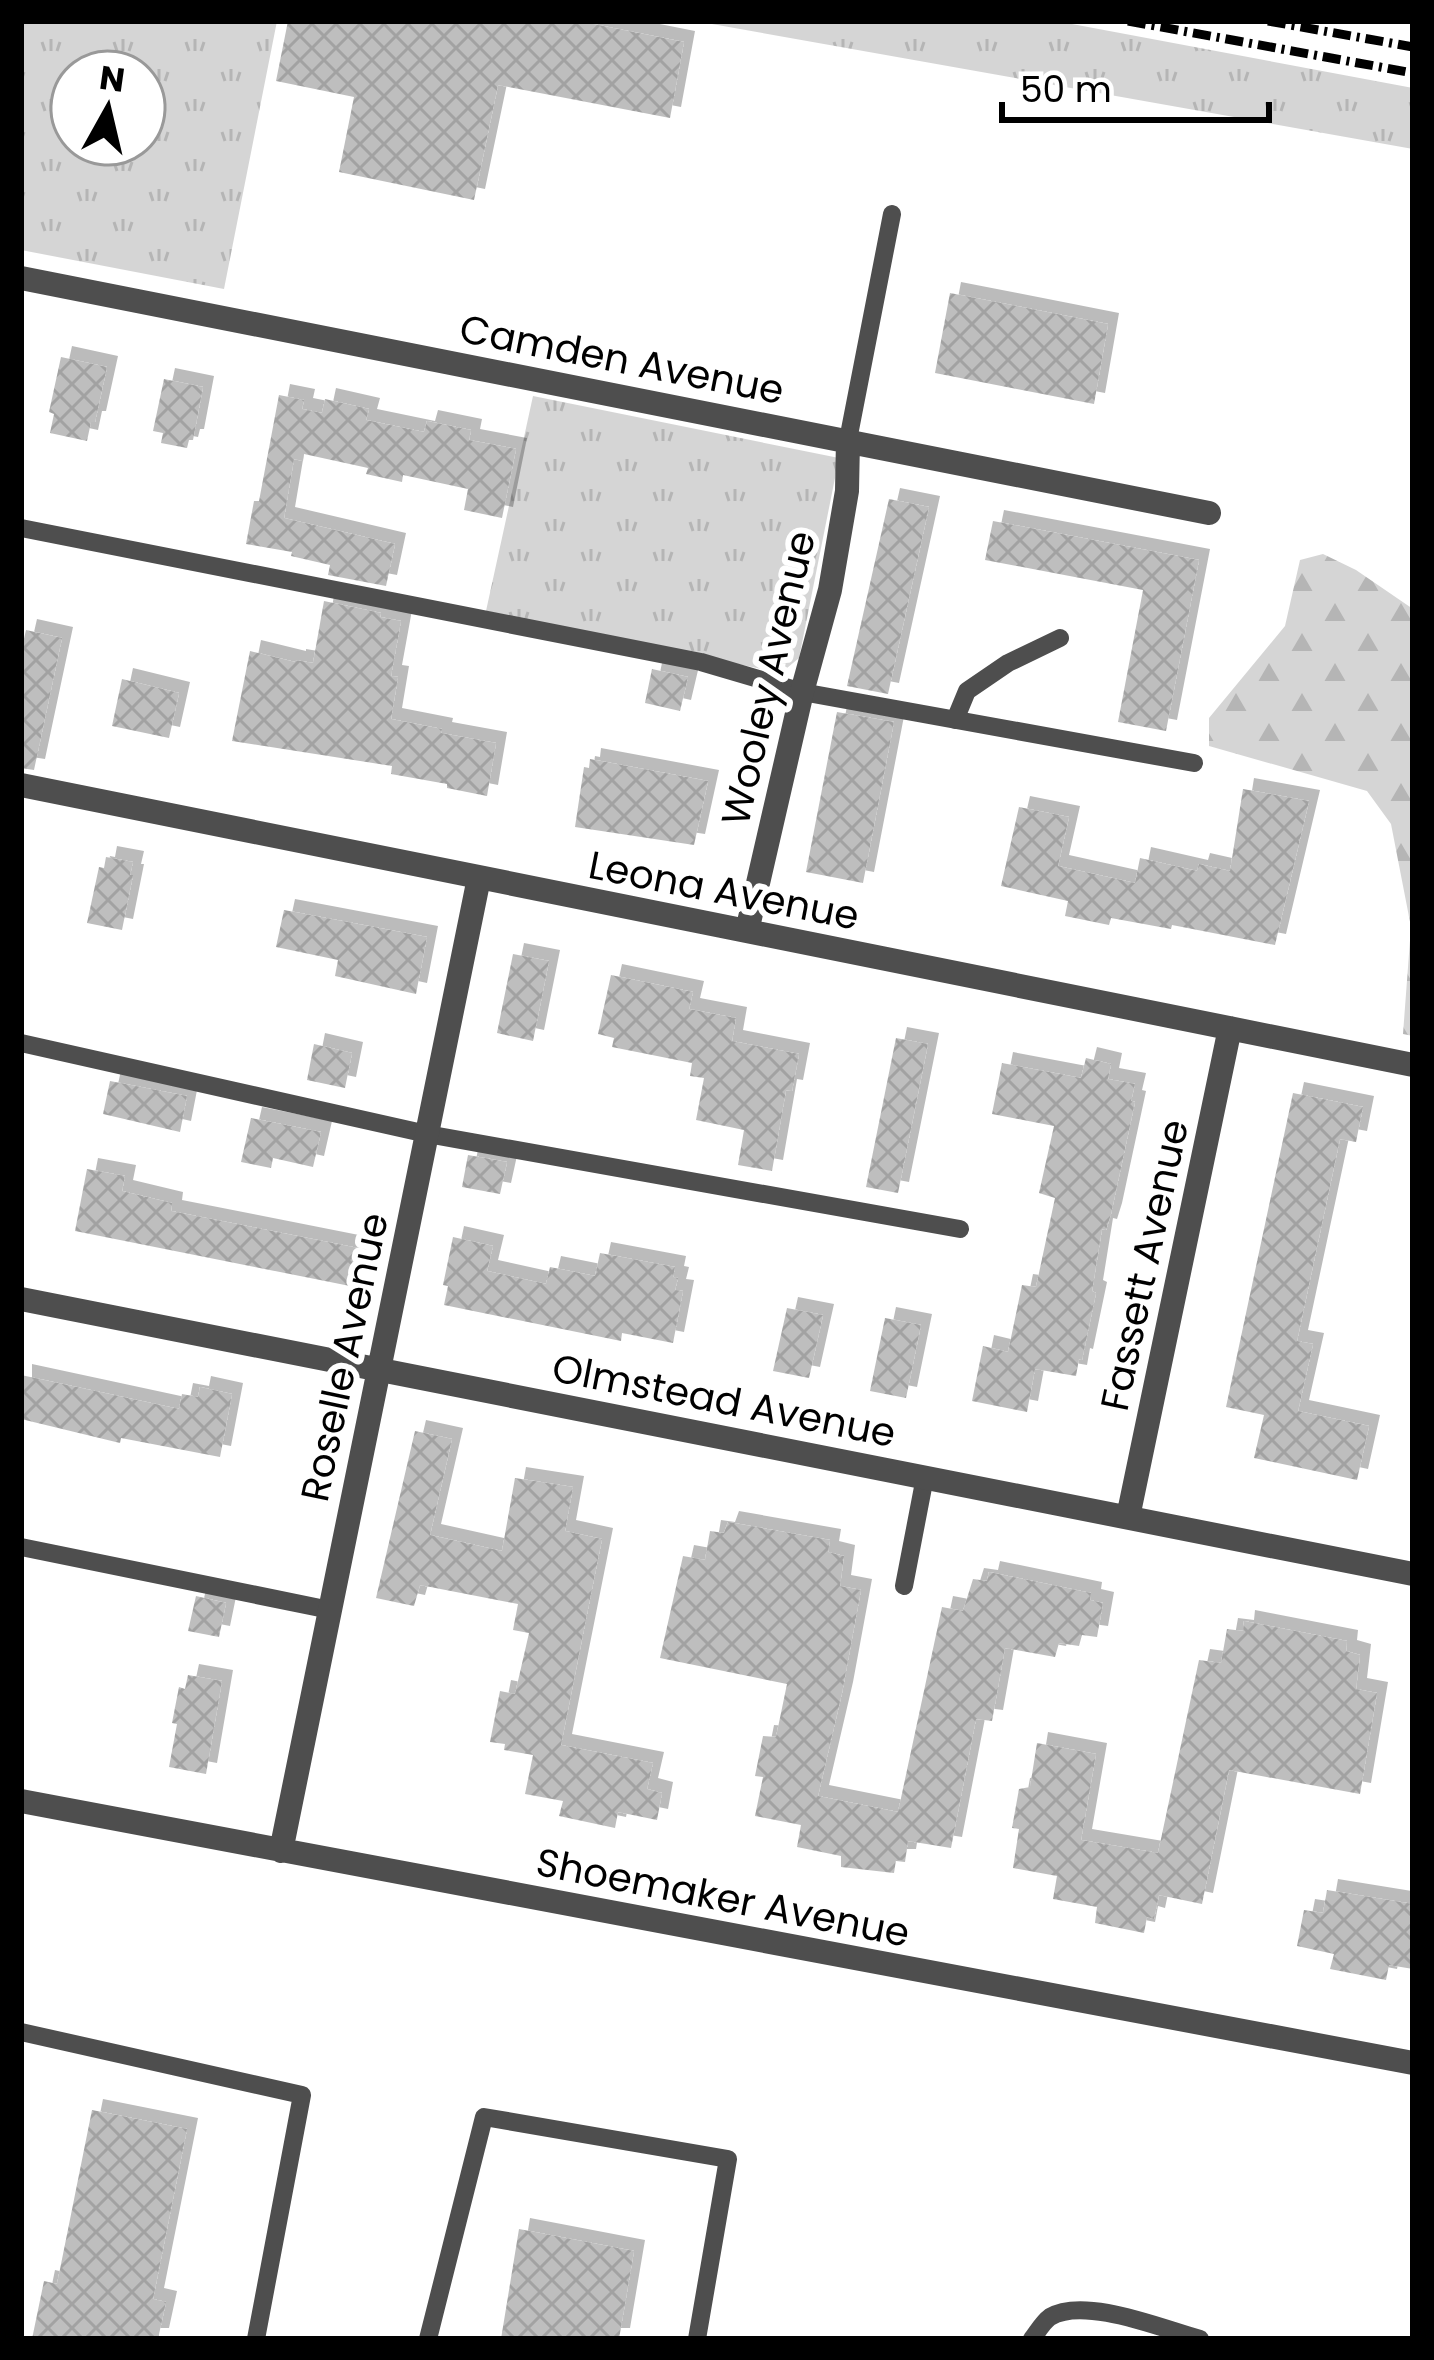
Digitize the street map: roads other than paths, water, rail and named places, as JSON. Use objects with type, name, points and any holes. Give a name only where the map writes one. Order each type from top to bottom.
[{"type":"street","name":"Camden Avenue","points":[[21,278],[1208,512]]},
{"type":"street","name":"Wooley Avenue","points":[[747,931],[830,590],[847,491],[848,440]]},
{"type":"street","name":"Leona Avenue","points":[[21,785],[1413,1065]]},
{"type":"street","name":"Roselle Avenue","points":[[281,1851],[479,878]]},
{"type":"street","name":"Fassett Avenue","points":[[1128,1517],[1230,1028]]},
{"type":"street","name":"Olmstead Avenue","points":[[21,1299],[1413,1574]]},
{"type":"street","name":"Shoemaker Avenue","points":[[21,1801],[1413,2062]]},
{"type":"lane","points":[[848,440],[892,214]]},
{"type":"lane","points":[[21,528],[701,662],[802,692],[1194,763]]},
{"type":"lane","points":[[955,719],[968,691],[1008,663],[1060,638]]},
{"type":"lane","points":[[21,1043],[427,1134],[960,1229]]},
{"type":"lane","points":[[904,1586],[925,1477]]},
{"type":"lane","points":[[21,1547],[330,1610]]},
{"type":"lane","points":[[21,2032],[302,2095],[256,2339]]},
{"type":"lane","points":[[428,2339],[484,2117],[728,2159],[697,2339]]},
{"type":"lane","points":[[1032,2339],[1046,2319],[1063,2312],[1097,2311],[1200,2339]]},
{"type":"railway","points":[[1128,21],[1413,73]]},
{"type":"railway","points":[[1268,21],[1413,47]]}]
